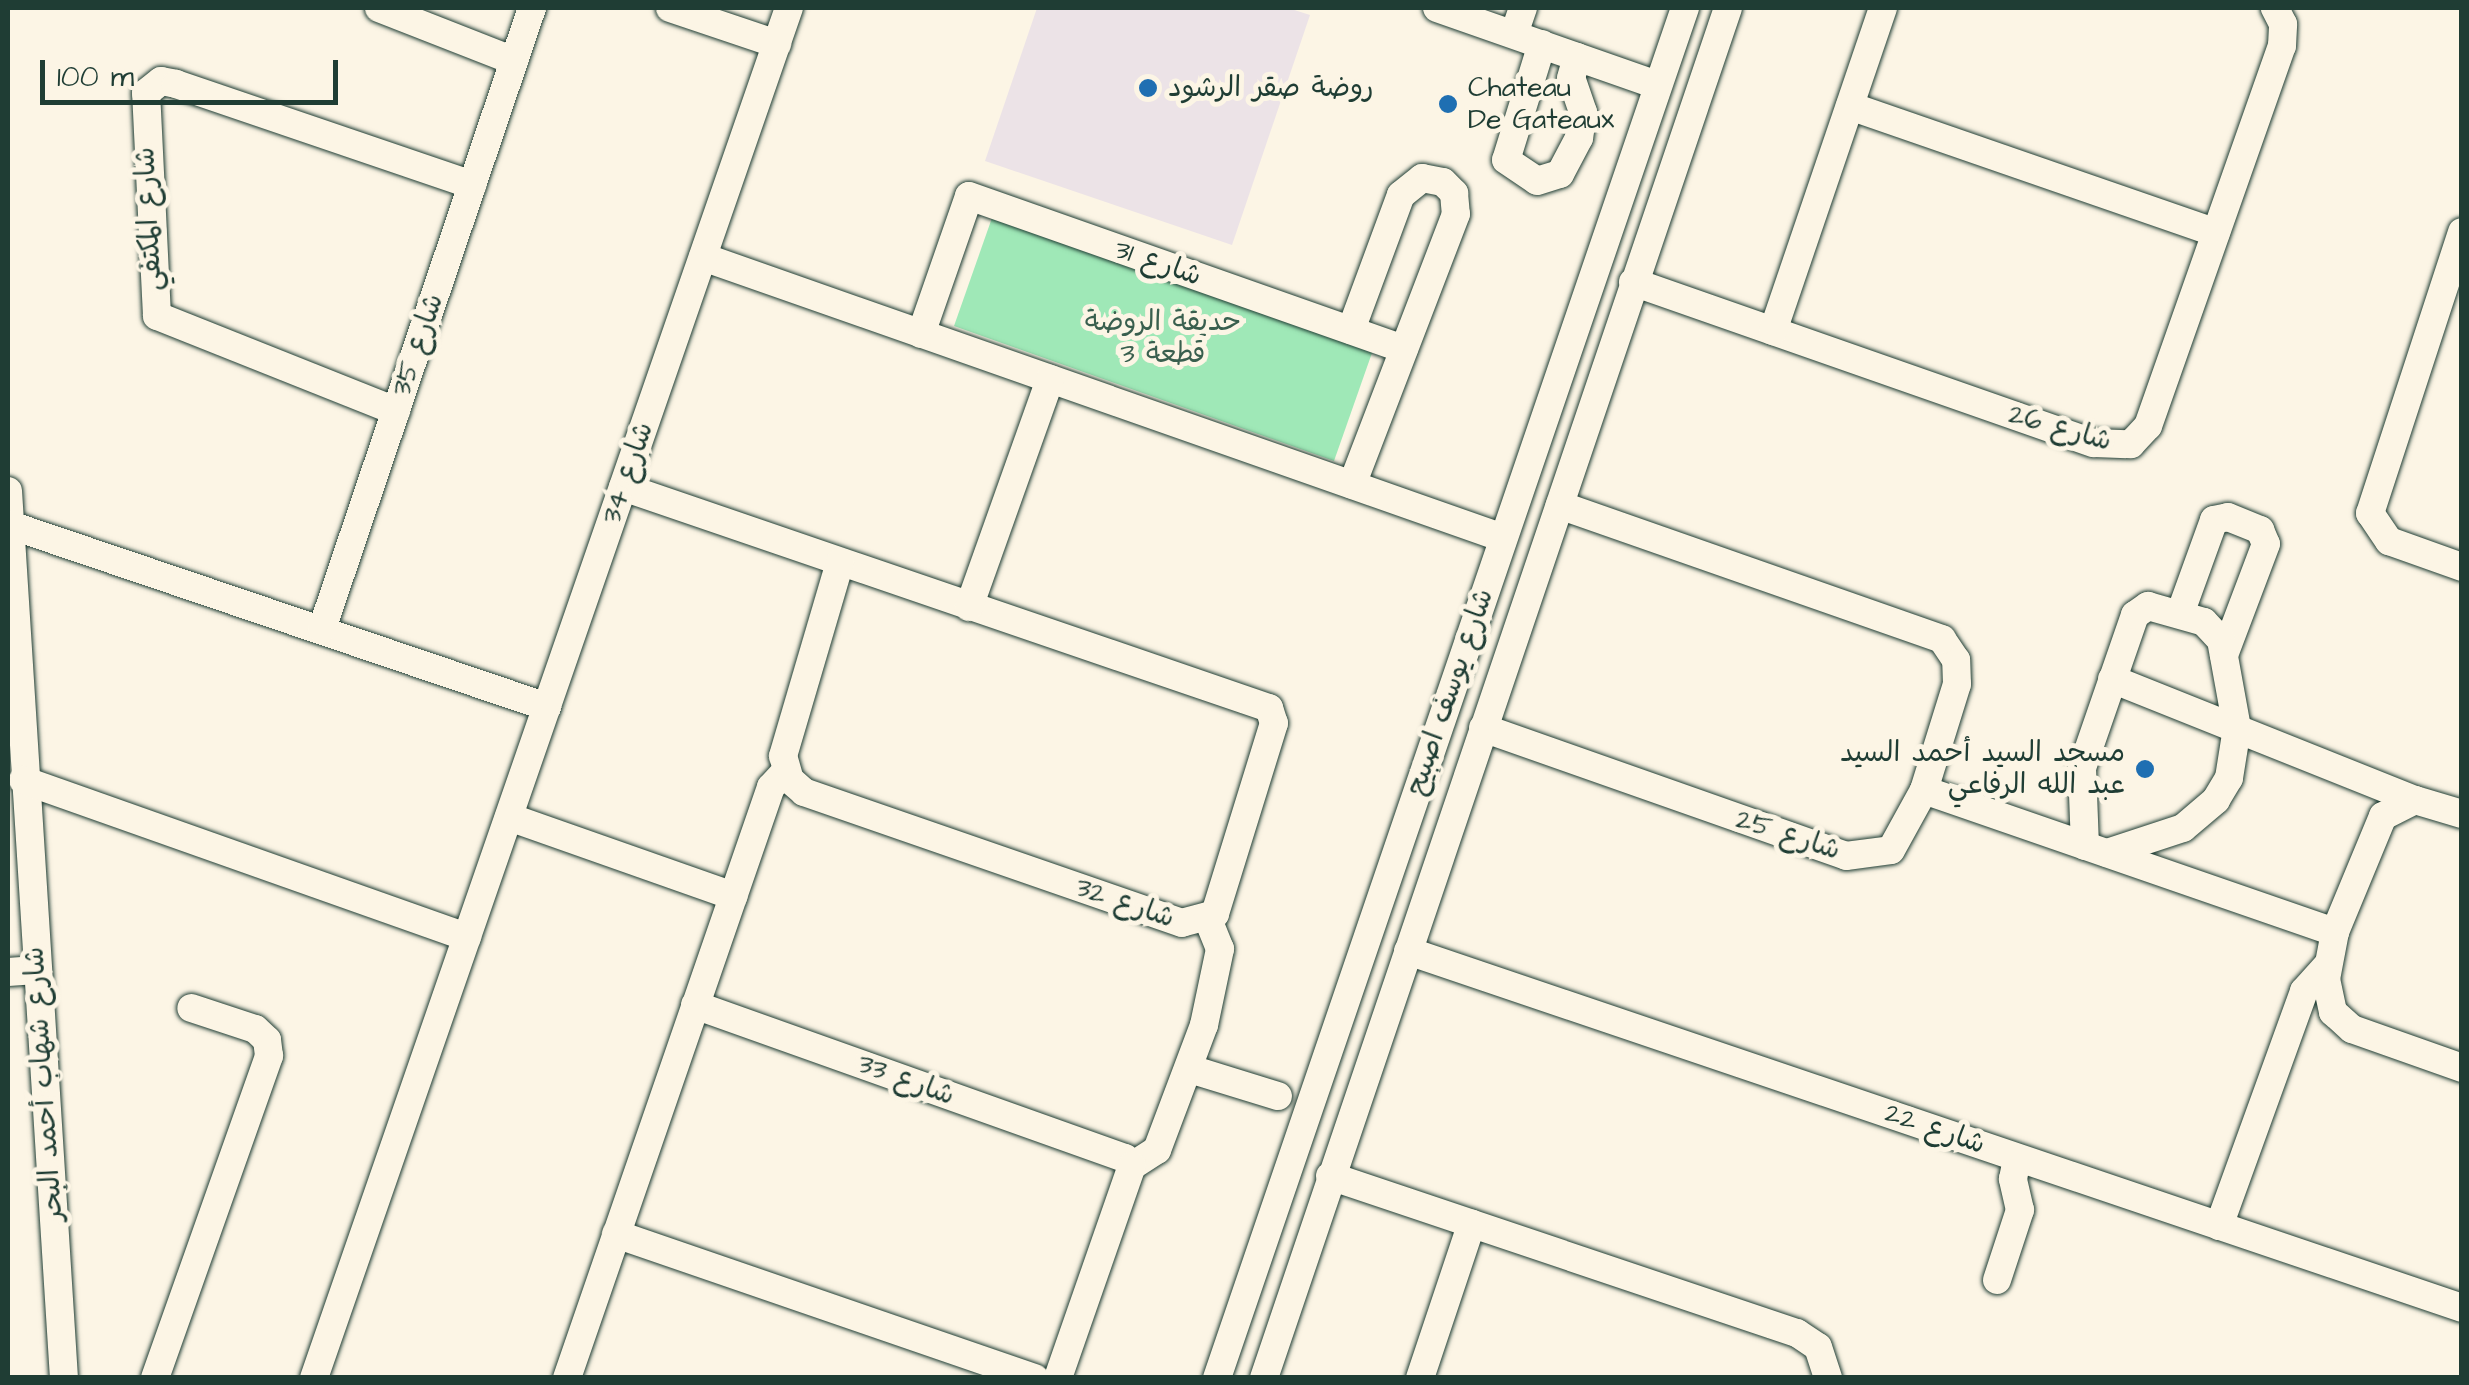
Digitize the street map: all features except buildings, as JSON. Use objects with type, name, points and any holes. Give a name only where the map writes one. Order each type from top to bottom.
[{"type":"street","points":[[379,8],[514,61]]},
{"type":"street","name":"شارع 35","points":[[322,630],[532,8]]},
{"type":"street","points":[[670,8],[777,44]]},
{"type":"street","name":"شارع 34","points":[[314,1378],[789,8]]},
{"type":"street","points":[[1437,8],[1518,21],[1542,44],[1657,85]]},
{"type":"street","name":"شارع يوسف اصبيح","points":[[1217,1378],[1685,8]]},
{"type":"street","name":"شارع يوسف اصبيح","points":[[1264,1378],[1728,8]]},
{"type":"street","points":[[1773,331],[1883,8]]},
{"type":"street","name":"شارع 26","points":[[1633,282],[2094,443],[2123,446],[2148,426],[2282,46],[2275,8]]},
{"type":"street","points":[[1542,44],[1506,160],[1537,181],[1554,179],[1572,156],[1584,112],[1571,78],[1577,57]]},
{"type":"street","points":[[1531,78],[1576,93]]},
{"type":"street","name":"شارع المكتفي","points":[[396,412],[157,316],[146,93],[161,80],[176,84],[472,185]]},
{"type":"street","points":[[1850,106],[2216,233]]},
{"type":"street","points":[[1351,330],[1401,195],[1422,178],[1436,178],[1454,194],[1456,214],[1352,484]]},
{"type":"street","name":"شارع 31","points":[[921,334],[969,196],[1404,349]]},
{"type":"street","points":[[2462,232],[2448,313],[2370,513],[2389,540],[2462,568]]},
{"type":"street","points":[[703,258],[1503,538]]},
{"type":"street","points":[[968,607],[1050,378]]},
{"type":"street","name":"شارع 32","points":[[623,487],[1273,712],[1218,908],[1208,919],[1182,924],[804,792],[785,772]]},
{"type":"street","name":"شارع شهاب أحمد البحر","points":[[8,492],[12,681],[23,780],[64,1378]]},
{"type":"street","name":"شارع 25","points":[[1484,728],[1846,856],[1891,850],[1924,790],[1957,684],[1956,660],[1942,638],[1560,505]]},
{"type":"street","points":[[2180,614],[2214,520],[2228,517],[2260,530],[2266,544],[2224,655]]},
{"type":"street","points":[[10,526],[547,707]]},
{"type":"street","points":[[567,1378],[770,786],[785,772],[783,756],[840,562]]},
{"type":"street","points":[[2139,610],[2180,614],[2215,629],[2224,655],[2236,728],[2233,767],[2206,811],[2162,839],[2096,850],[2082,768],[2139,610]]},
{"type":"street","points":[[2112,680],[2415,800],[2462,814]]},
{"type":"street","points":[[1424,772],[1444,791],[1463,786]]},
{"type":"street","points":[[23,780],[467,937]]},
{"type":"street","points":[[1924,790],[2335,932]]},
{"type":"street","points":[[2415,800],[2394,806],[2379,822],[2335,932],[2328,964],[2330,1002],[2346,1025],[2462,1068]]},
{"type":"street","points":[[509,817],[732,896]]},
{"type":"street","points":[[1406,825],[1435,820],[1446,838]]},
{"type":"street","points":[[1058,1378],[1132,1166],[1157,1150],[1190,1069],[1220,949],[1208,919]]},
{"type":"street","name":"شارع 22","points":[[1408,951],[2462,1308]]},
{"type":"street","points":[[2220,1226],[2304,991],[2328,964]]},
{"type":"street","points":[[8,972],[36,970]]},
{"type":"street","name":"شارع 33","points":[[695,1004],[1125,1158],[1132,1166]]},
{"type":"street","points":[[155,1378],[269,1056],[267,1040],[255,1029],[191,1008]]},
{"type":"street","points":[[1190,1069],[1278,1096]]},
{"type":"street","points":[[1997,1280],[2020,1210],[2013,1179],[2017,1158]]},
{"type":"street","points":[[2020,1210],[2044,1190],[2055,1170]]},
{"type":"street","points":[[1330,1176],[1797,1333],[1818,1347],[1828,1378]]},
{"type":"street","points":[[1420,1378],[1472,1224]]},
{"type":"street","points":[[616,1234],[1035,1378]]},
{"type":"shaded area","name":"روضة صقر الرشود","points":[[1037,8],[1288,8],[1310,15],[1232,245],[985,161]]},
{"type":"green space","name":"حديقة الروضة قطعة 3","points":[[993,215],[1373,350],[1334,461],[954,326]]},
{"type":"place","name":"روضة صقر الرشود","points":[[1148,88]]},
{"type":"place","name":"Chateau De Gateaux","points":[[1448,104]]},
{"type":"place","name":"مسجد السيد أحمد السيد عبد الله الرفاعي","points":[[2145,769]]}]
